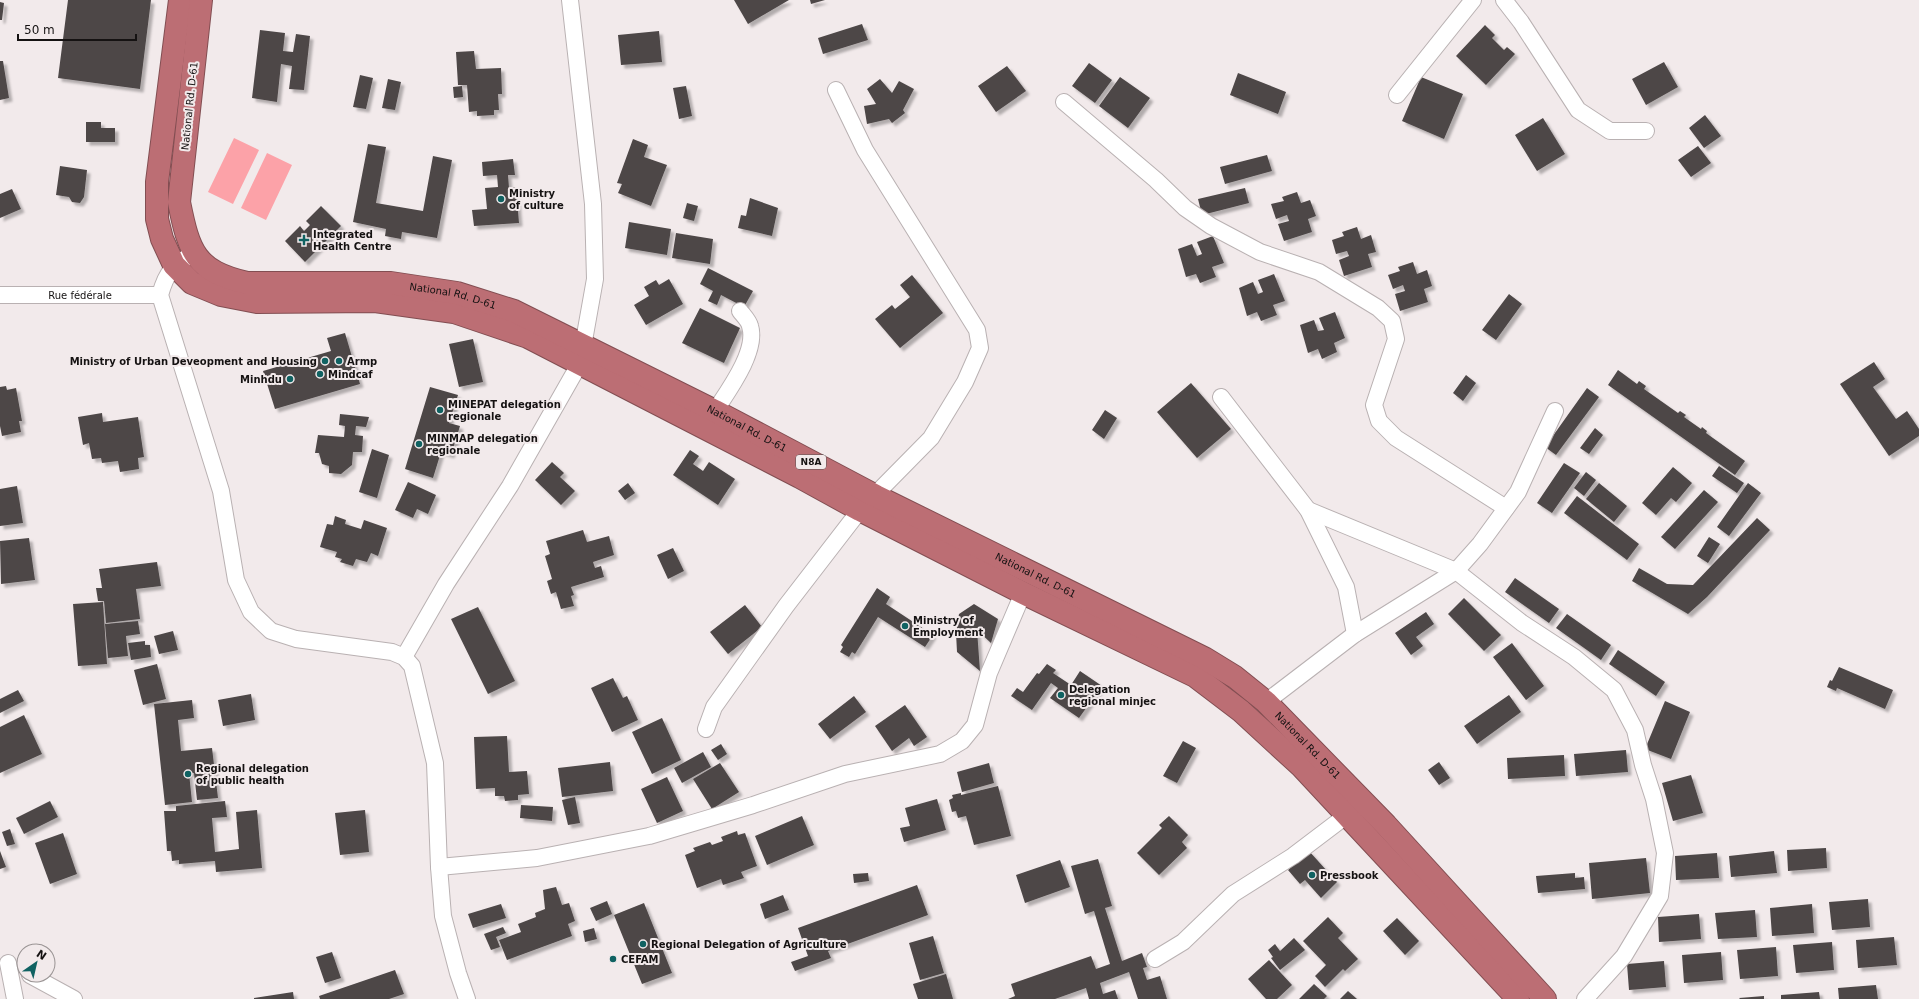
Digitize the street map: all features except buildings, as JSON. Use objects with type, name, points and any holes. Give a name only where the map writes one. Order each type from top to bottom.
[{"type":"highway","name":"National Rd. D-61","points":[[180,0],[157,182],[157,219],[162,239],[174,265],[192,283],[220,295],[258,302],[375,301],[454,312],[582,354],[715,411],[868,503],[1023,593],[1195,676],[1241,711],[1302,767],[1355,809],[1386,825],[1545,999]]},
{"type":"highway","name":"National Rd. D-61","points":[[201,0],[179,202],[185,234],[194,252],[210,270],[226,278],[247,283],[391,283],[457,293],[514,311],[582,354],[800,477],[868,503],[1204,658],[1235,677],[1266,702],[1355,809],[1518,999]]},
{"type":"street","points":[[404,657],[446,584],[510,486],[582,354],[595,279],[593,204],[570,0]]},
{"type":"street","points":[[1397,95],[1473,0]]},
{"type":"street","points":[[1504,0],[1578,110],[1610,131],[1646,131]]},
{"type":"street","points":[[706,728],[714,707],[786,606],[868,503],[931,438],[965,382],[980,348],[977,330],[865,150],[836,90]]},
{"type":"street","points":[[1064,102],[1156,180],[1185,208],[1211,226],[1260,252],[1319,272],[1378,308],[1392,321],[1396,339],[1374,405],[1379,421],[1396,438],[1506,508]]},
{"type":"street","points":[[194,252],[174,265],[164,281],[160,295],[221,491],[236,580],[251,612],[271,631],[296,639],[392,652],[404,657],[412,666],[435,763],[438,867],[443,916],[458,974],[467,999]]},
{"type":"street","name":"Rue fédérale","points":[[0,295],[160,295]]},
{"type":"street","points":[[715,411],[735,381],[750,349],[750,326],[740,311]]},
{"type":"street","points":[[1221,397],[1308,510],[1346,587],[1355,634]]},
{"type":"street","points":[[1266,702],[1355,634],[1456,571],[1480,544],[1518,492],[1532,466],[1555,412]]},
{"type":"street","points":[[1308,510],[1456,571],[1522,623],[1574,657],[1614,690],[1635,730],[1643,765],[1654,799],[1665,853],[1660,896],[1624,956],[1585,999]]},
{"type":"street","points":[[438,867],[537,858],[649,836],[753,805],[845,774],[940,754],[962,741],[975,725],[989,673],[1023,593]]},
{"type":"street","points":[[1155,959],[1183,942],[1233,894],[1294,856],[1355,809]]},
{"type":"street","points":[[4,960],[16,967]]},
{"type":"street","points":[[4,960],[16,999]]},
{"type":"street","points":[[45,983],[74,999]]},
{"type":"shaded area","points":[[234,138],[259,150],[233,204],[208,192]]},
{"type":"shaded area","points":[[267,153],[292,165],[266,220],[241,208]]},
{"type":"place","name":"Ministry of culture","points":[[501,199]]},
{"type":"place","name":"Integrated Health Centre","points":[[304,240]]},
{"type":"place","name":"Ministry of Urban Deveopment and Housing","points":[[325,361]]},
{"type":"place","name":"Armp","points":[[339,361]]},
{"type":"place","name":"Mindcaf","points":[[320,374]]},
{"type":"place","name":"Minhdu","points":[[290,379]]},
{"type":"place","name":"MINEPAT delegation regionale","points":[[440,410]]},
{"type":"place","name":"MINMAP delegation regionale","points":[[419,444]]},
{"type":"place","name":"Ministry of Employment","points":[[905,626]]},
{"type":"place","name":"Delegation regional minjec","points":[[1061,695]]},
{"type":"place","name":"Regional delegation of public health","points":[[188,774]]},
{"type":"place","name":"Pressbook","points":[[1312,875]]},
{"type":"place","name":"Regional Delegation of Agriculture","points":[[643,944]]},
{"type":"place","name":"CEFAM","points":[[613,959]]}]
